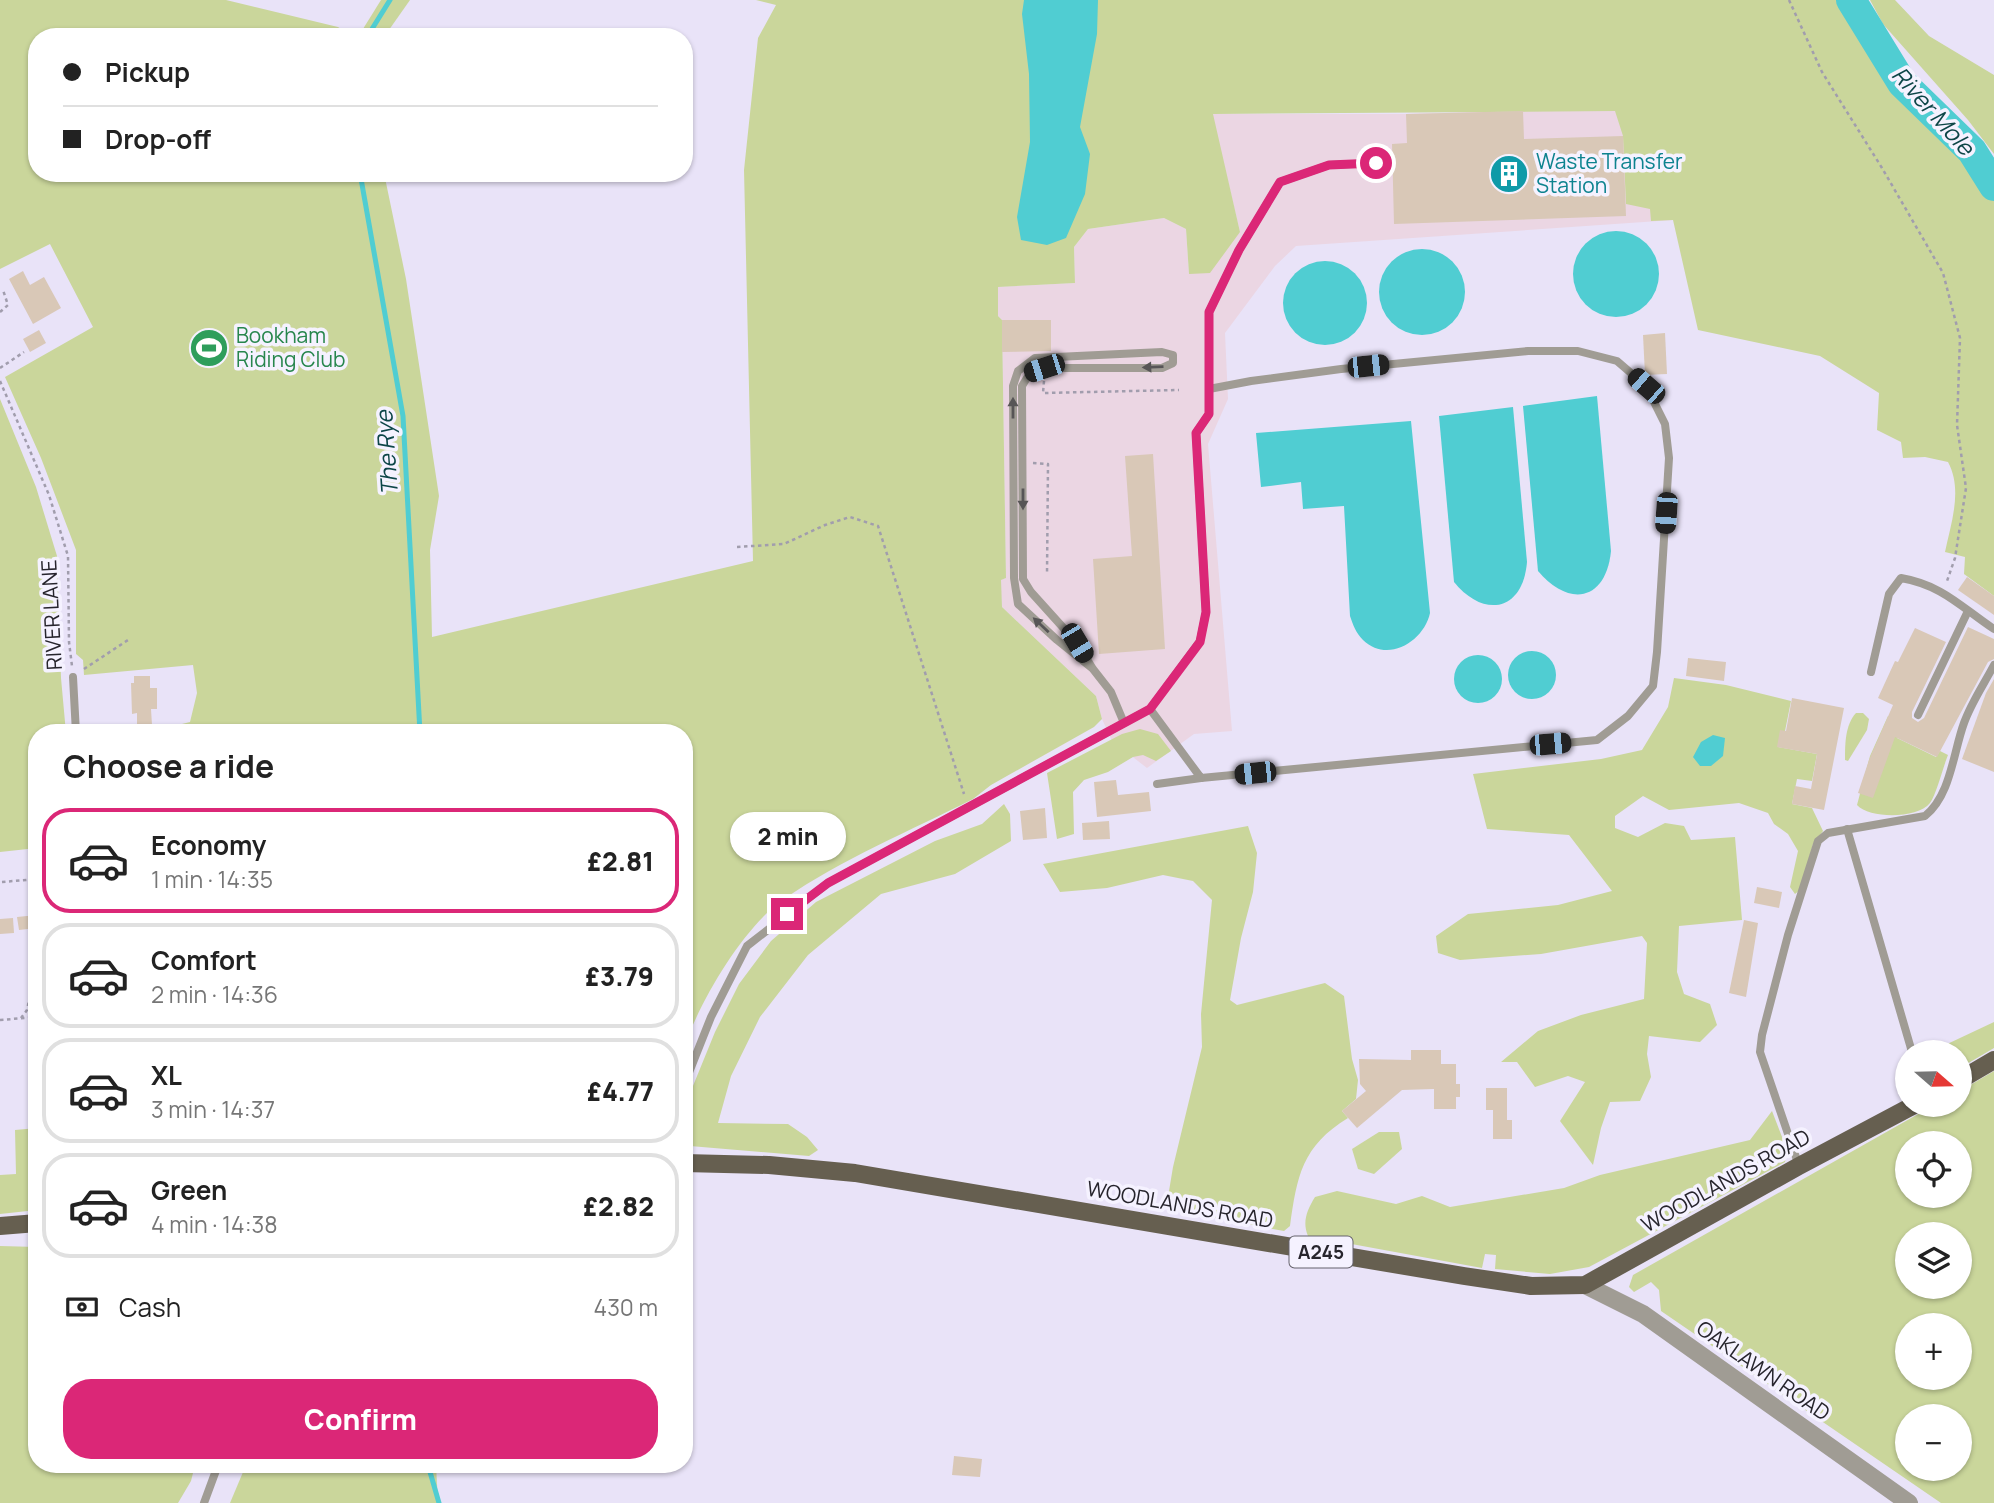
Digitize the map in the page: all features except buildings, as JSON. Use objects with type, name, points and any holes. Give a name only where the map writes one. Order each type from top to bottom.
[{"type":"main road","points":[[1972,1073],[1994,1060]]},
{"type":"main road","name":"WOODLANDS ROAD","points":[[693,1163],[855,1172],[1477,1278],[1531,1286],[1585,1286],[1895,1115]]},
{"type":"main road","points":[[0,1226],[28,1224]]},
{"type":"street","name":"OAKLAWN ROAD","points":[[1585,1286],[1643,1314],[1909,1503]]},
{"type":"lane","points":[[693,1061],[710,1017],[747,946],[828,883],[1150,709],[1200,642],[1206,612],[1196,433],[1209,414],[1209,312],[1239,250],[1280,182],[1329,165],[1376,163]]},
{"type":"lane","points":[[1157,785],[1202,778],[1597,740],[1628,716],[1653,685],[1669,458],[1665,424],[1646,386],[1617,361],[1578,351],[1528,351],[1341,369],[1209,389]]},
{"type":"lane","points":[[1093,669],[1018,604],[1014,578],[1013,386],[1018,371],[1035,358],[1151,352],[1173,355],[1173,363],[1162,368],[1044,368],[1030,373],[1022,386],[1023,579],[1031,592],[1077,643],[1111,692],[1124,723]]},
{"type":"lane","points":[[1871,672],[1889,594],[1901,578],[1919,581],[1942,590],[1994,629]]},
{"type":"lane","points":[[1017,596],[1022,588],[1031,592]]},
{"type":"lane","points":[[1918,715],[1968,611]]},
{"type":"lane","points":[[1799,1166],[1760,1052],[1788,935],[1818,841],[1828,833],[1925,816],[1936,807],[1965,721],[1994,665]]},
{"type":"lane","name":"RIVER LANE","points":[[73,677],[76,724]]},
{"type":"lane","points":[[1150,709],[1202,778]]},
{"type":"lane","points":[[1847,829],[1909,1040]]},
{"type":"lane","points":[[204,1503],[215,1473]]},
{"type":"path","points":[[1789,0],[1822,72],[1943,273],[1957,325],[1960,338],[1957,425],[1966,488],[1955,558],[1942,590]]},
{"type":"path","points":[[0,312],[8,304],[3,290]]},
{"type":"path","points":[[0,368],[24,352]]},
{"type":"path","points":[[1036,379],[1044,379],[1043,393],[1179,390]]},
{"type":"path","name":"RIVER LANE","points":[[0,381],[49,495],[68,556],[69,642],[73,677]]},
{"type":"path","points":[[1029,463],[1048,464],[1047,575]]},
{"type":"path","points":[[737,547],[784,544],[850,517],[878,526],[956,774],[969,807]]},
{"type":"path","points":[[73,677],[128,640]]},
{"type":"path","points":[[2,882],[28,881]]},
{"type":"path","points":[[21,1018],[28,1005]]},
{"type":"path","points":[[0,1020],[28,1018]]},
{"type":"shaded area","points":[[0,0],[226,0],[340,28],[28,28],[28,182],[386,182],[406,279],[439,496],[430,550],[432,637],[753,561],[744,170],[758,38],[776,5],[756,0],[1843,0],[1866,46],[1896,87],[1956,145],[1994,201],[1994,596],[1964,574],[1965,557],[1945,552],[1955,495],[1955,484],[1948,462],[1925,457],[1903,458],[1901,442],[1877,430],[1879,393],[1820,356],[1698,330],[1673,220],[1651,221],[1650,209],[1626,204],[1623,136],[1615,111],[1213,114],[1240,232],[1210,273],[1189,274],[1186,229],[1164,218],[1088,229],[1074,247],[1075,283],[998,287],[998,316],[1002,320],[1006,578],[1001,580],[1002,607],[1096,696],[1102,719],[1094,727],[991,785],[973,799],[853,858],[784,899],[769,911],[739,946],[693,1025],[693,724],[182,724],[190,722],[197,693],[193,665],[84,675],[83,660],[76,654],[76,550],[41,458],[5,377],[93,327],[50,244],[0,269]]},
{"type":"shaded area","points":[[381,0],[410,0],[390,28],[364,28]]},
{"type":"shaded area","points":[[1024,0],[1098,0],[1097,34],[1080,127],[1090,154],[1085,194],[1066,238],[1047,245],[1021,240],[1017,217],[1030,142],[1029,74],[1022,14]]},
{"type":"shaded area","points":[[1870,0],[1895,0],[1929,36],[1994,75],[1994,154],[1968,120],[1883,24]]},
{"type":"shaded area","points":[[1640,111],[1673,220],[1296,246],[1275,266],[1225,333],[1228,399],[1208,444],[1232,731],[1194,734],[1147,768],[1112,741],[1096,696],[1002,607],[1000,580],[1006,578],[1002,320],[998,316],[998,287],[1075,283],[1074,247],[1088,229],[1164,218],[1186,229],[1189,274],[1240,232],[1212,114]]},
{"type":"shaded area","points":[[1616,231],[1632,235],[1646,244],[1655,258],[1659,274],[1655,290],[1646,304],[1632,313],[1616,317],[1600,313],[1586,304],[1577,290],[1573,274],[1577,258],[1586,244],[1600,235]]},
{"type":"shaded area","points":[[1422,249],[1446,256],[1458,268],[1465,292],[1458,316],[1446,328],[1422,335],[1398,328],[1386,316],[1379,292],[1386,268],[1398,256]]},
{"type":"shaded area","points":[[1325,261],[1341,264],[1355,273],[1364,287],[1367,303],[1364,319],[1355,333],[1341,342],[1325,345],[1309,342],[1295,333],[1286,319],[1283,303],[1286,287],[1295,273],[1309,264]]},
{"type":"shaded area","points":[[1597,396],[1611,551],[1608,568],[1602,580],[1594,589],[1584,594],[1573,594],[1562,591],[1538,571],[1523,406]]},
{"type":"shaded area","points":[[0,399],[36,487],[57,556],[65,724],[28,724],[28,849],[0,852]]},
{"type":"shaded area","points":[[1513,407],[1527,562],[1518,591],[1510,600],[1489,605],[1466,594],[1454,582],[1439,416]]},
{"type":"shaded area","points":[[1411,421],[1430,613],[1421,632],[1413,640],[1404,646],[1383,650],[1373,647],[1358,635],[1350,616],[1344,506],[1303,509],[1301,482],[1261,487],[1256,433]]},
{"type":"shaded area","points":[[1532,651],[1549,658],[1556,675],[1549,692],[1532,699],[1515,692],[1508,675],[1515,658]]},
{"type":"shaded area","points":[[1478,655],[1495,662],[1502,679],[1495,696],[1478,703],[1461,696],[1454,679],[1461,662]]},
{"type":"shaded area","points":[[1674,678],[1726,685],[1791,701],[1785,731],[1778,747],[1817,754],[1812,781],[1797,779],[1792,804],[1812,808],[1823,831],[1813,844],[1800,890],[1795,894],[1790,887],[1798,851],[1788,834],[1774,824],[1768,813],[1739,803],[1669,810],[1643,796],[1615,816],[1615,828],[1638,837],[1665,823],[1684,826],[1691,840],[1735,837],[1742,920],[1679,926],[1677,972],[1684,994],[1710,1004],[1717,1025],[1700,1042],[1649,1036],[1647,1054],[1651,1077],[1640,1101],[1610,1102],[1593,1165],[1560,1121],[1585,1082],[1568,1076],[1535,1087],[1517,1062],[1501,1062],[1538,1031],[1581,1015],[1644,999],[1647,943],[1642,936],[1541,954],[1460,960],[1438,953],[1436,936],[1468,914],[1558,905],[1612,891],[1569,835],[1487,829],[1473,774],[1601,759],[1642,750],[1668,707]]},
{"type":"shaded area","points":[[1856,713],[1863,713],[1869,719],[1867,730],[1848,761],[1845,760],[1846,735]]},
{"type":"shaded area","points":[[1888,716],[1904,724],[1897,738],[1936,757],[1940,751],[1948,755],[1930,803],[1915,812],[1882,815],[1863,810],[1857,805],[1870,756]]},
{"type":"shaded area","points":[[1140,729],[1158,734],[1171,751],[1156,761],[1143,755],[1133,757],[1108,772],[1084,780],[1073,792],[1074,834],[1057,839],[1047,773],[1122,734]]},
{"type":"shaded area","points":[[1713,735],[1725,738],[1723,756],[1711,766],[1700,766],[1693,757],[1701,742]]},
{"type":"shaded area","points":[[1004,804],[1010,814],[1011,841],[955,874],[881,894],[808,955],[760,1017],[731,1076],[718,1123],[788,1124],[807,1137],[818,1150],[809,1156],[693,1146],[693,1086],[715,1032],[739,984],[771,941],[816,902],[935,841],[982,824]]},
{"type":"shaded area","points":[[1248,826],[1257,853],[1253,892],[1241,938],[1230,1000],[1237,1005],[1325,983],[1344,996],[1352,1059],[1358,1080],[1356,1099],[1342,1111],[1348,1118],[1321,1140],[1304,1164],[1290,1226],[1284,1231],[1166,1209],[1173,1167],[1202,1047],[1201,1014],[1212,900],[1193,881],[1163,875],[1107,888],[1060,892],[1043,864]]},
{"type":"shaded area","points":[[1994,1022],[1994,1048],[1972,1061],[1972,1040],[1956,1040]]},
{"type":"shaded area","points":[[1994,1071],[1994,1503],[1941,1503],[1909,1481],[1972,1481],[1972,1404],[1895,1404],[1895,1471],[1661,1311],[1659,1290],[1651,1282],[1634,1292],[1629,1287],[1633,1275],[1913,1117],[1972,1117],[1972,1084]]},
{"type":"shaded area","points":[[1772,1111],[1787,1150],[1785,1162],[1589,1267],[1550,1274],[1495,1269],[1496,1255],[1485,1254],[1482,1268],[1308,1236],[1306,1231],[1306,1216],[1315,1197],[1337,1191],[1396,1204],[1422,1196],[1450,1207],[1564,1188],[1600,1175],[1750,1140]]},
{"type":"shaded area","points":[[28,1129],[28,1211],[0,1214],[0,1175],[16,1174],[15,1130]]},
{"type":"shaded area","points":[[1379,1132],[1399,1132],[1402,1149],[1374,1174],[1358,1169],[1352,1149]]},
{"type":"shaded area","points":[[0,1246],[28,1247],[28,1473],[193,1473],[178,1503],[0,1503]]},
{"type":"shaded area","points":[[243,1473],[436,1473],[438,1503],[230,1503]]},
{"type":"waterway","name":"The Rye","points":[[373,28],[390,0]]},
{"type":"waterway","name":"River Mole","points":[[1851,0],[1902,83],[1972,151],[1994,186]]},
{"type":"waterway","name":"The Rye","points":[[362,182],[403,416],[420,724]]},
{"type":"waterway","name":"The Rye","points":[[430,1473],[439,1503]]},
{"type":"place","name":"Waste Transfer Station","points":[[1509,174]]},
{"type":"place","name":"Bookham Riding Club","points":[[209,348]]},
{"type":"route","points":[[787,914],[828,883],[1150,709],[1200,642],[1206,612],[1196,433],[1209,414],[1209,312],[1239,250],[1280,182],[1329,165],[1376,163]]}]
